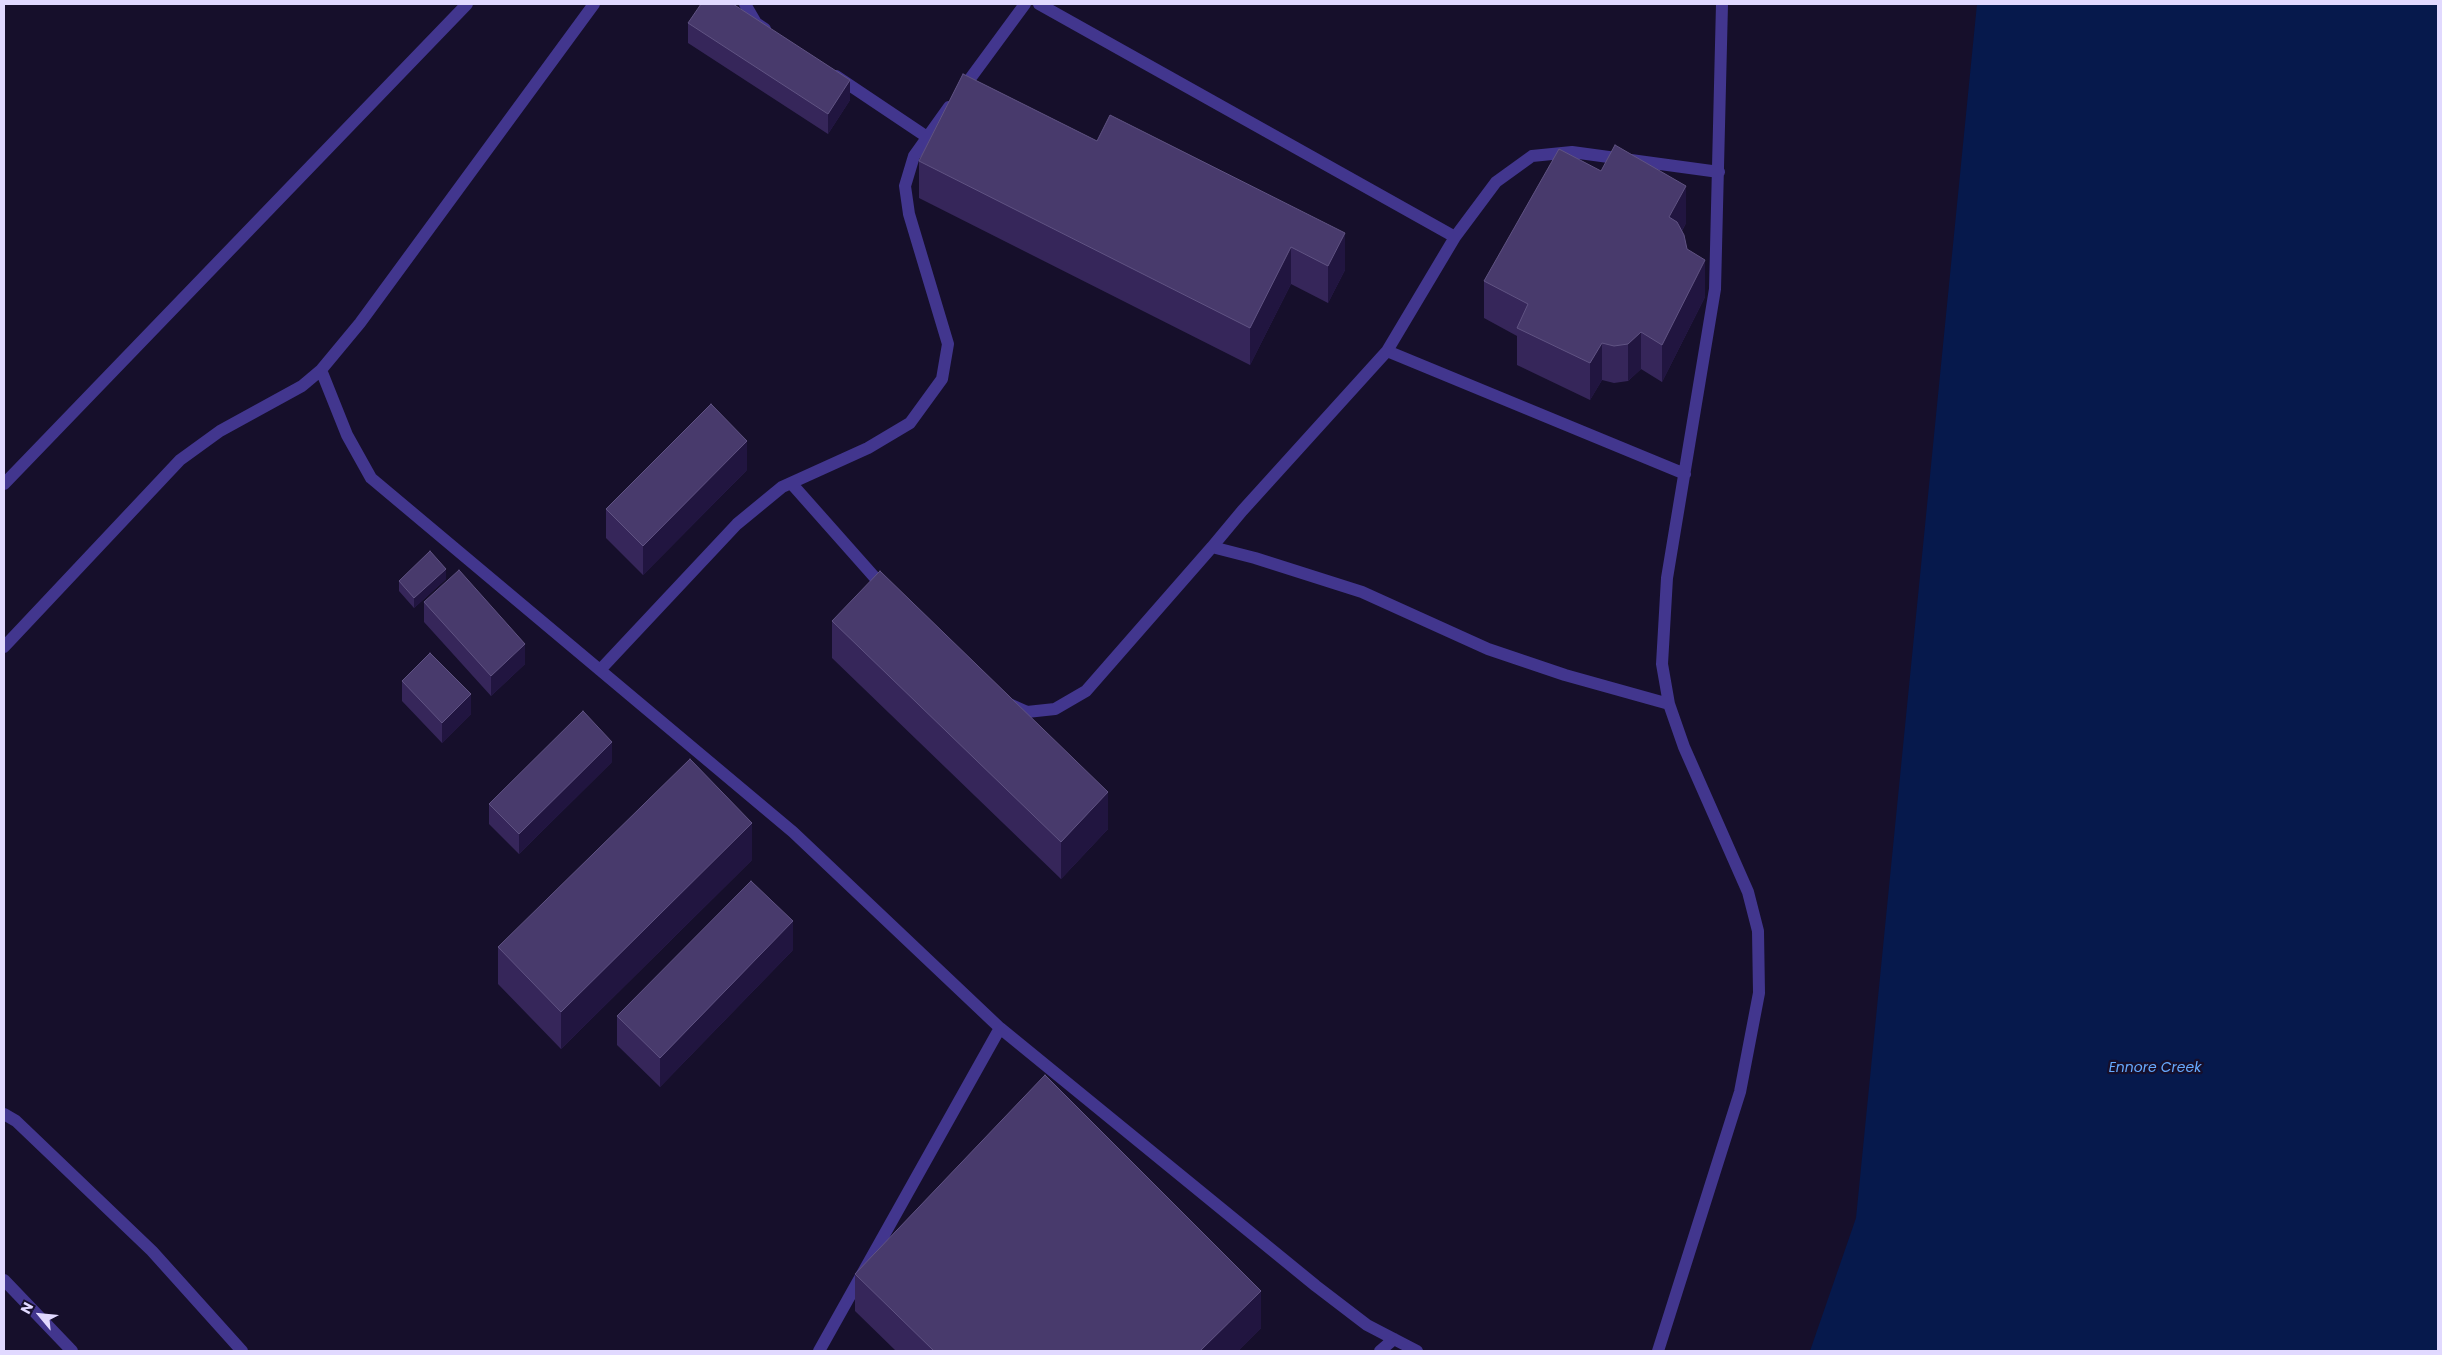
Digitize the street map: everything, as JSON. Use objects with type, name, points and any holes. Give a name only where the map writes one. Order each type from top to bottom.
[{"type":"lane","points":[[4,484],[468,4]]},
{"type":"lane","points":[[4,647],[180,460],[220,431],[302,386],[321,370],[360,323],[594,4]]},
{"type":"lane","points":[[745,4],[756,23],[773,34]]},
{"type":"lane","points":[[600,670],[737,524],[782,487],[868,448],[910,423],[942,379],[948,344],[909,214],[905,186],[914,156],[1025,4]]},
{"type":"lane","points":[[1039,4],[1455,236]]},
{"type":"lane","points":[[1658,1351],[1740,1092],[1759,993],[1758,931],[1748,892],[1684,747],[1669,704],[1662,664],[1666,578],[1715,289],[1722,4]]},
{"type":"lane","points":[[822,66],[927,137]]},
{"type":"lane","points":[[995,694],[1002,701],[1027,712],[1055,709],[1086,692],[1242,510],[1387,351],[1455,236],[1496,182],[1532,156],[1572,152],[1719,172]]},
{"type":"lane","points":[[1387,351],[1684,474]]},
{"type":"lane","points":[[321,370],[347,436],[371,478],[793,832],[1000,1028],[1316,1286],[1367,1325],[1416,1351]]},
{"type":"lane","points":[[791,483],[897,602]]},
{"type":"lane","points":[[1212,547],[1255,558],[1362,592],[1497,652],[1565,675],[1669,704]]},
{"type":"lane","points":[[819,1351],[1000,1028]]},
{"type":"lane","points":[[4,1114],[16,1121],[152,1251],[242,1351]]},
{"type":"lane","points":[[4,1280],[67,1350]]},
{"type":"lane","points":[[1380,1351],[1394,1339]]},
{"type":"water","name":"Ennore Creek","points":[[1977,4],[2438,4],[2438,1351],[1810,1351],[1856,1218]]},
{"type":"building","points":[[701,4],[733,4],[850,80],[828,114],[688,23]]},
{"type":"building","points":[[963,74],[1097,141],[1110,115],[1345,233],[1328,266],[1291,247],[1250,328],[919,161]]},
{"type":"building","points":[[1615,145],[1686,186],[1669,217],[1677,222],[1684,235],[1687,249],[1705,260],[1662,345],[1641,332],[1628,344],[1614,346],[1602,343],[1590,363],[1517,328],[1528,304],[1484,281],[1559,149],[1601,171]]},
{"type":"building","points":[[711,404],[747,441],[643,546],[606,509]]},
{"type":"building","points":[[430,551],[446,569],[414,598],[399,581]]},
{"type":"building","points":[[459,570],[525,644],[491,676],[424,602]]},
{"type":"building","points":[[880,571],[1108,792],[1061,842],[832,621]]},
{"type":"building","points":[[430,653],[471,694],[442,723],[402,681]]},
{"type":"building","points":[[583,711],[612,742],[519,834],[489,804]]},
{"type":"building","points":[[690,759],[752,823],[561,1012],[498,947]]},
{"type":"building","points":[[751,881],[793,921],[660,1058],[617,1016]]},
{"type":"building","points":[[1045,1075],[1261,1291],[1200,1351],[934,1351],[855,1274]]}]
